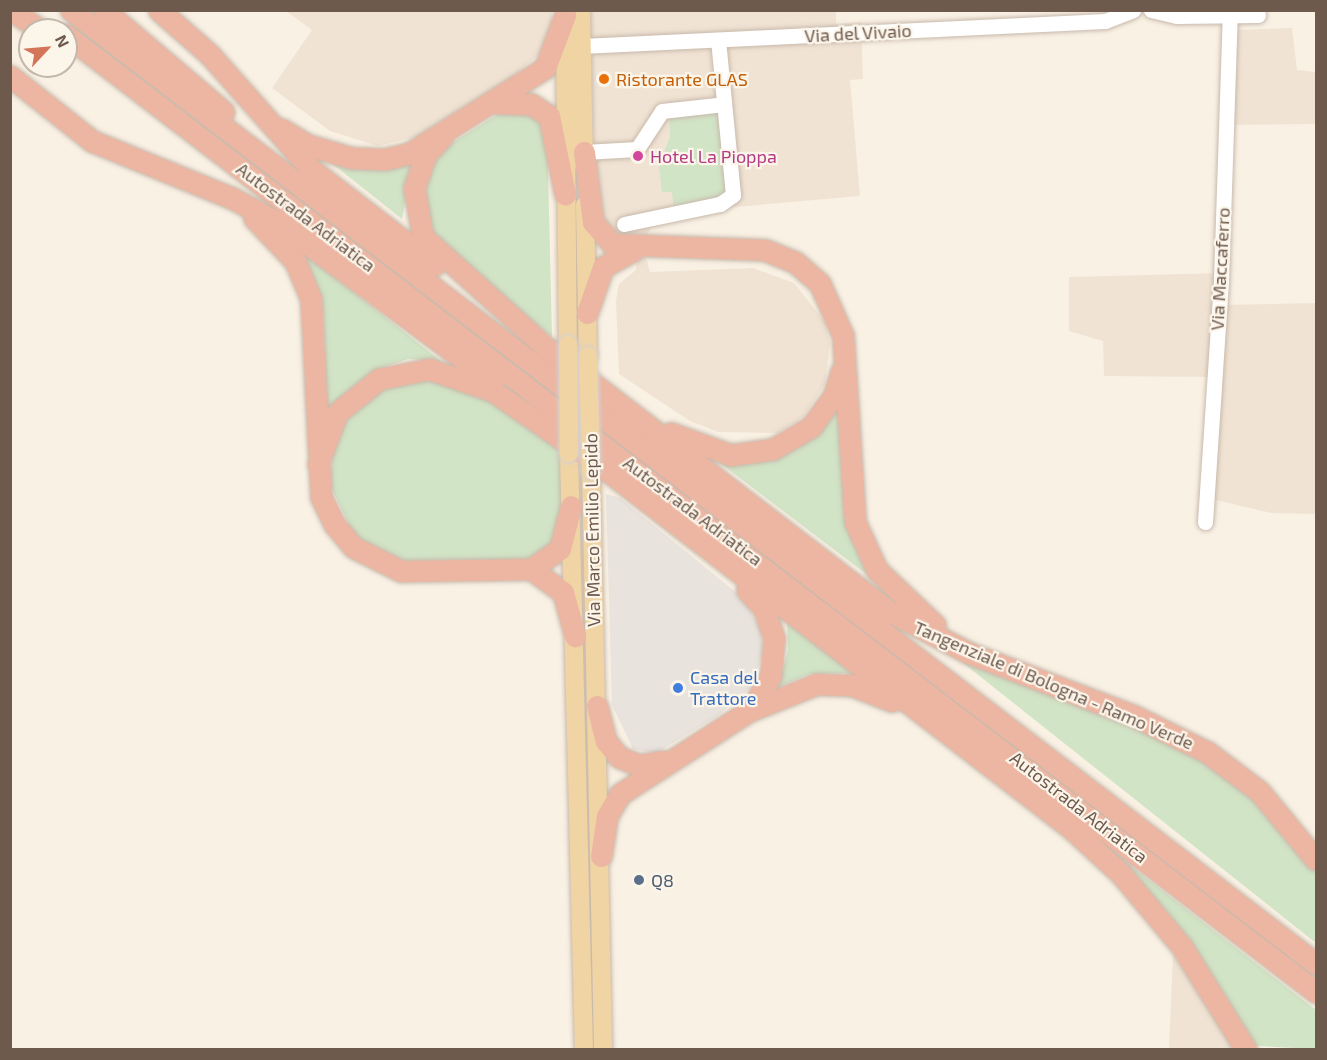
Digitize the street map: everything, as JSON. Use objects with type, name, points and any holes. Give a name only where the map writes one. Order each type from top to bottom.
[{"type":"highway","name":"Autostrada Adriatica","points":[[71,10],[1317,964]]},
{"type":"highway","points":[[104,10],[319,201]]},
{"type":"highway","points":[[159,10],[210,55],[253,108],[337,191],[558,347]]},
{"type":"highway","points":[[253,108],[308,145],[352,158],[399,157],[443,136],[495,103],[550,62],[570,12]]},
{"type":"highway","name":"Autostrada Adriatica","points":[[78,44],[1183,887],[1317,992]]},
{"type":"highway","points":[[78,55],[147,98]]},
{"type":"highway","points":[[10,76],[70,124],[113,153],[232,198],[337,263],[555,434]]},
{"type":"highway","points":[[495,103],[531,104],[549,116],[565,194]]},
{"type":"highway","points":[[443,136],[416,176],[415,214],[423,237],[558,347]]},
{"type":"highway","points":[[584,152],[596,230],[612,244],[634,249],[732,247],[780,254],[809,273],[827,295],[845,354],[850,494],[864,546],[877,570],[938,628],[1071,691]]},
{"type":"highway","points":[[232,198],[272,235],[305,278],[314,326],[321,497],[334,524],[354,547],[382,565],[419,572],[531,569],[560,549],[571,506]]},
{"type":"highway","points":[[587,313],[603,267],[634,249]]},
{"type":"highway","name":"Tangenziale di Bologna - Ramo Verde","points":[[558,347],[608,395],[887,610],[969,653],[1071,691],[1207,752],[1259,791],[1317,860]]},
{"type":"highway","points":[[608,395],[702,448],[752,454],[792,441],[811,427],[834,395],[845,354]]},
{"type":"highway","points":[[318,464],[330,426],[347,401],[379,380],[419,369],[482,384],[619,480],[985,761],[1120,874],[1182,947],[1246,1050]]},
{"type":"highway","points":[[619,480],[764,609],[774,638],[773,665],[749,711]]},
{"type":"highway","points":[[531,569],[563,592],[575,636]]},
{"type":"highway","points":[[601,856],[607,816],[620,794],[749,711],[804,685],[851,685],[886,697],[985,761]]},
{"type":"highway","points":[[597,706],[606,741],[619,758],[649,765],[683,753]]},
{"type":"main road","name":"Via Marco Emilio Lepido","points":[[570,12],[581,46],[601,856],[603,1050]]},
{"type":"main road","name":"Via Marco Emilio Lepido","points":[[570,12],[558,347],[569,453],[571,506],[584,1050]]},
{"type":"street","name":"Via del Vivaio","points":[[581,46],[1105,21],[1133,10]]},
{"type":"street","points":[[1151,10],[1258,15]]},
{"type":"street","name":"Via Maccaferro","points":[[1205,522],[1221,280],[1230,15]]},
{"type":"street","points":[[624,224],[720,204],[733,195],[718,40]]},
{"type":"street","points":[[584,152],[637,149],[662,111],[724,104]]},
{"type":"shaded area","points":[[836,10],[836,24],[861,22],[863,79],[850,80],[860,196],[700,210],[651,227],[644,243],[610,233],[596,202],[590,11]]},
{"type":"shaded area","points":[[286,11],[552,11],[552,32],[546,48],[512,77],[418,136],[378,146],[330,131],[272,88],[312,30]]},
{"type":"shaded area","points":[[1292,28],[1297,70],[1316,72],[1316,124],[1232,125],[1234,30]]},
{"type":"shaded area","points":[[637,257],[646,257],[650,272],[753,268],[794,283],[825,322],[830,343],[825,384],[803,417],[777,433],[718,432],[690,421],[619,374],[616,300],[619,284],[636,270]]},
{"type":"shaded area","points":[[1224,273],[1224,305],[1316,303],[1316,514],[1271,513],[1212,499],[1217,377],[1104,376],[1103,341],[1069,331],[1069,277]]},
{"type":"shaded area","points":[[606,494],[620,498],[743,598],[760,628],[763,650],[752,686],[719,715],[656,753],[633,749],[612,705]]},
{"type":"shaded area","points":[[1173,955],[1207,1001],[1234,1049],[1169,1048]]},
{"type":"green space","points":[[509,107],[531,112],[547,129],[552,337],[440,246],[427,228],[422,200],[428,169],[442,149]]},
{"type":"green space","points":[[720,111],[729,193],[674,210],[672,192],[662,192],[659,167],[670,136],[669,117]]},
{"type":"green space","points":[[414,156],[402,219],[329,161]]},
{"type":"green space","points":[[305,256],[308,256],[441,361],[408,359],[375,370],[343,395],[326,419],[324,317]]},
{"type":"green space","points":[[427,377],[475,392],[558,443],[563,510],[555,547],[525,560],[413,564],[370,548],[352,531],[330,485],[334,442],[349,413],[380,388]]},
{"type":"green space","points":[[841,398],[844,449],[882,586],[711,456],[738,460]]},
{"type":"green space","points":[[787,621],[853,673],[809,674],[778,687],[788,650]]},
{"type":"green space","points":[[943,647],[1175,741],[1231,776],[1316,867],[1316,943]]},
{"type":"green space","points":[[1105,846],[1316,1010],[1316,1049],[1256,1046],[1191,945]]},
{"type":"place","name":"Ristorante GLAS","points":[[604,79]]},
{"type":"place","name":"Hotel La Pioppa","points":[[638,156]]},
{"type":"place","name":"Casa del Trattore","points":[[678,688]]},
{"type":"place","name":"Q8","points":[[639,880]]}]
